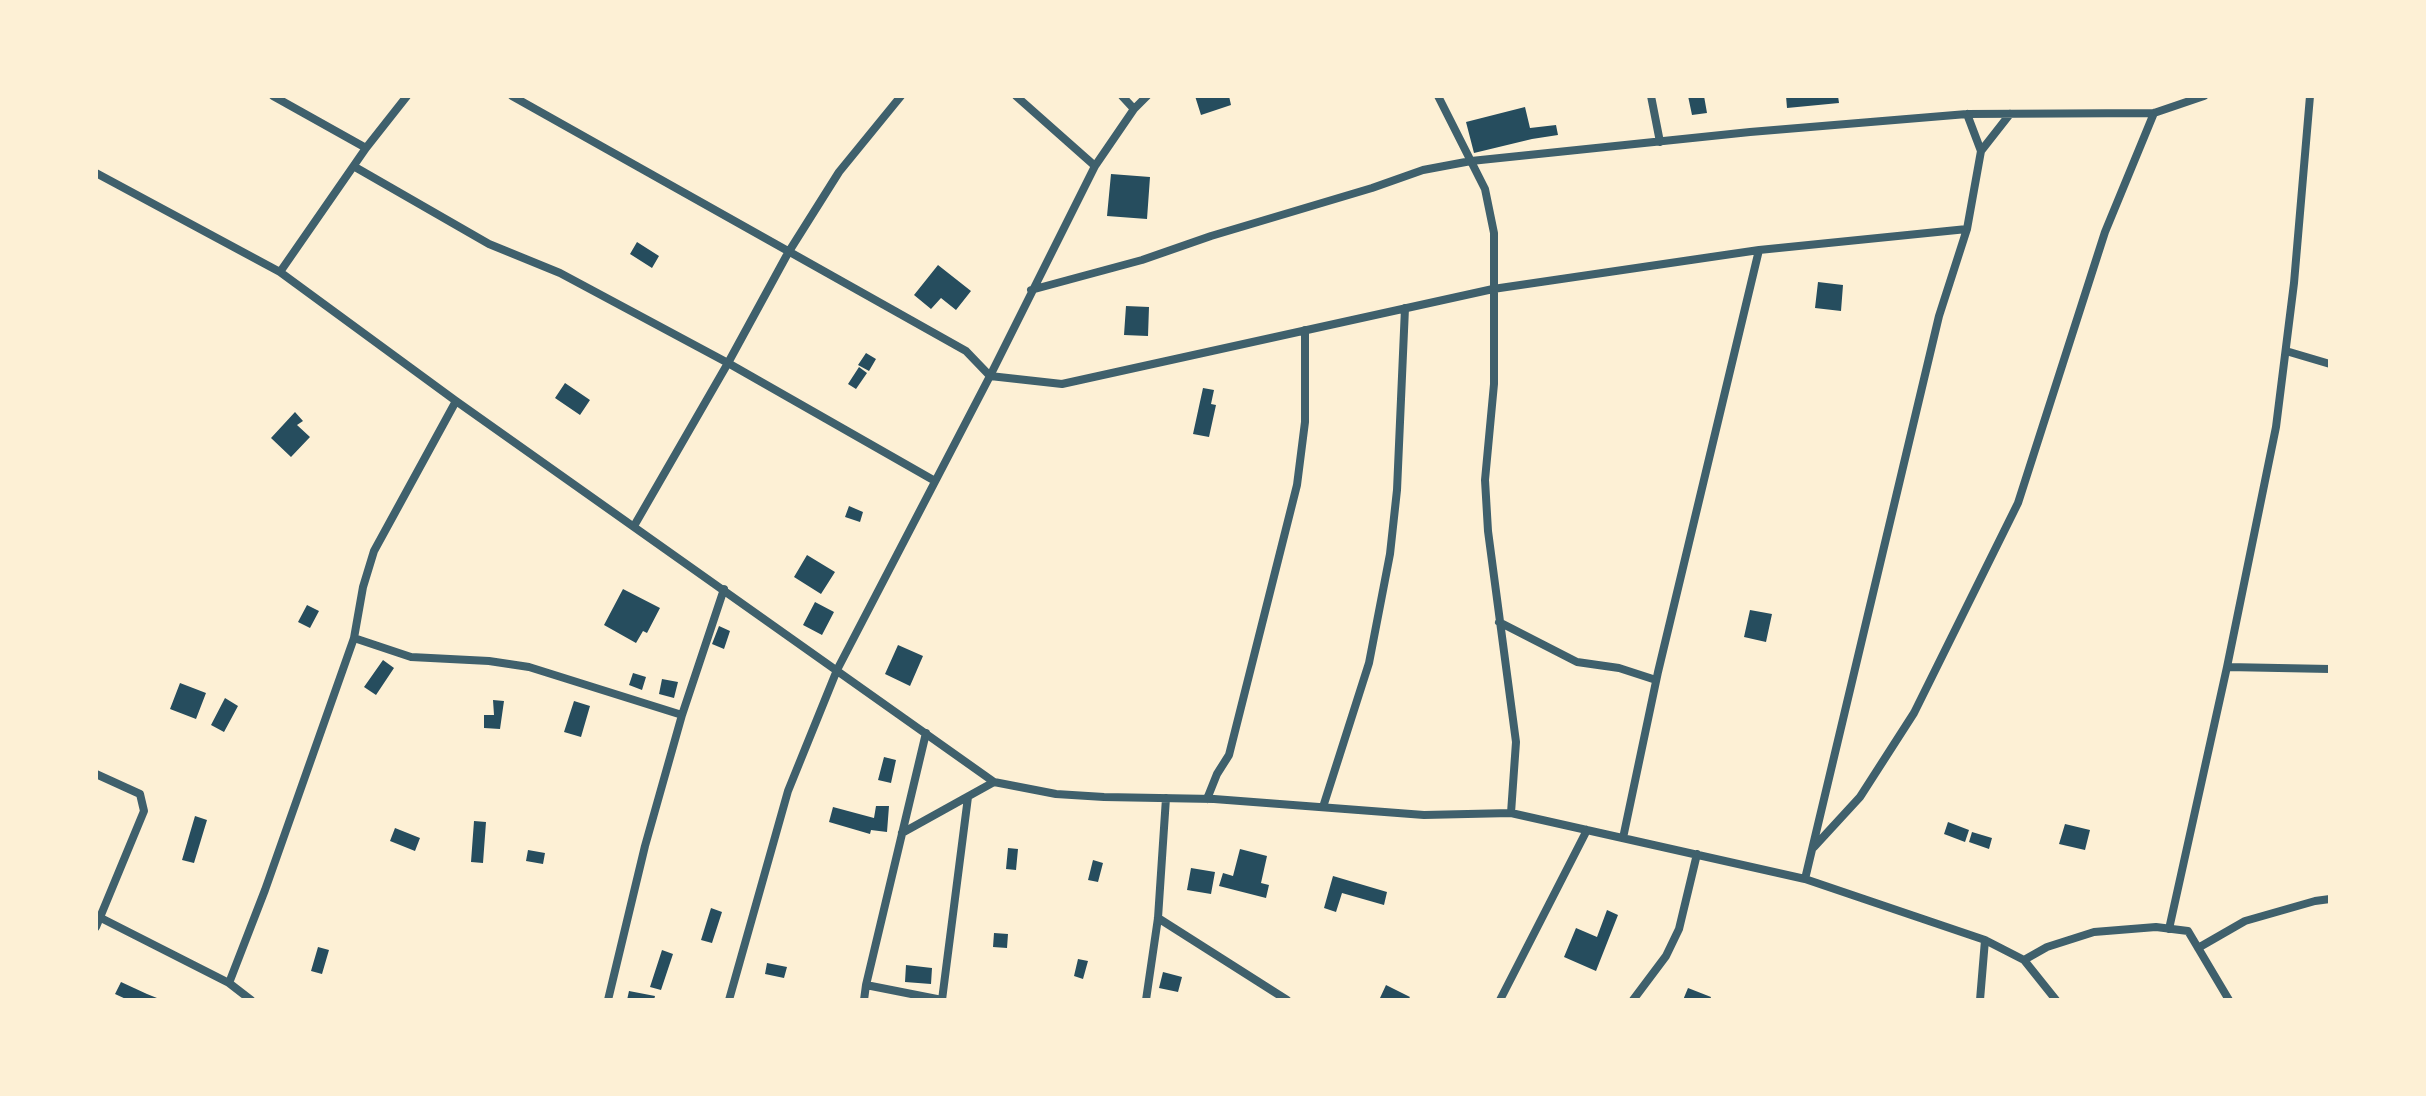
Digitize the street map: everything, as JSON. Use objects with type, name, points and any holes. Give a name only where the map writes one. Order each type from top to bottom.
[{"type":"street","points":[[273,96],[366,148]]},
{"type":"street","points":[[280,272],[366,148],[407,96]]},
{"type":"street","points":[[512,96],[966,351],[990,376],[1062,384],[1493,289],[1759,250],[1967,229]]},
{"type":"street","points":[[634,526],[788,253],[839,172],[901,96]]},
{"type":"street","points":[[1016,96],[1095,166]]},
{"type":"street","points":[[1122,96],[1134,109]]},
{"type":"street","points":[[729,1000],[788,791],[837,670],[1095,166],[1134,109],[1147,96]]},
{"type":"street","points":[[1438,96],[1485,189],[1494,233],[1494,384],[1485,480],[1499,622],[1516,742],[1511,813]]},
{"type":"street","points":[[1651,96],[1660,142]]},
{"type":"street","points":[[1031,290],[1142,260],[1423,170],[1471,161],[1967,114],[2154,113],[2204,96]]},
{"type":"street","points":[[2169,929],[2276,427],[2310,96]]},
{"type":"street","points":[[1814,847],[1860,797],[1914,713],[2018,503],[2105,232],[2154,113]]},
{"type":"street","points":[[1967,114],[1981,151]]},
{"type":"street","points":[[1805,879],[1939,316],[1967,229],[1981,151],[2010,114]]},
{"type":"street","points":[[355,167],[489,244],[560,273],[728,363],[935,481]]},
{"type":"street","points":[[96,174],[280,272],[456,401],[994,782],[1056,794],[1207,799],[1424,815],[1511,813],[1805,879],[1985,940],[2024,960],[2056,1000]]},
{"type":"street","points":[[1623,838],[1656,680],[1759,250]]},
{"type":"street","points":[[1323,807],[1369,663],[1390,554],[1397,490],[1405,308]]},
{"type":"street","points":[[1207,799],[1229,755],[1297,485],[1305,422],[1305,330]]},
{"type":"street","points":[[2286,351],[2330,364]]},
{"type":"street","points":[[229,983],[354,638],[363,587],[374,551],[456,401]]},
{"type":"street","points":[[608,1000],[645,846],[682,715],[724,589]]},
{"type":"street","points":[[1499,622],[1577,662],[1619,668],[1656,680]]},
{"type":"street","points":[[354,638],[411,657],[489,661],[529,667],[682,715]]},
{"type":"street","points":[[2227,667],[2330,669]]},
{"type":"street","points":[[864,1000],[926,733]]},
{"type":"street","points":[[96,774],[140,794],[144,811],[96,927]]},
{"type":"street","points":[[902,833],[994,782]]},
{"type":"street","points":[[866,985],[942,1000],[968,797]]},
{"type":"street","points":[[1146,1000],[1158,918],[1166,798]]},
{"type":"street","points":[[1500,1000],[1587,830]]},
{"type":"street","points":[[1633,1000],[1666,956],[1679,929],[1697,854]]},
{"type":"street","points":[[2198,948],[2245,921],[2330,899]]},
{"type":"street","points":[[98,916],[229,983],[251,1000]]},
{"type":"street","points":[[1158,918],[1287,1000]]},
{"type":"street","points":[[2024,960],[2047,947],[2094,932],[2156,927],[2188,931],[2229,1000]]},
{"type":"street","points":[[1980,1000],[1985,940]]},
{"type":"building","points":[[1195,96],[1229,96],[1231,105],[1201,115]]},
{"type":"building","points":[[1688,96],[1704,96],[1707,113],[1692,115]]},
{"type":"building","points":[[1786,96],[1838,96],[1839,103],[1787,108]]},
{"type":"building","points":[[1525,107],[1530,128],[1556,125],[1558,135],[1474,153],[1466,122]]},
{"type":"building","points":[[1111,174],[1150,177],[1147,219],[1107,216]]},
{"type":"building","points":[[637,242],[659,256],[652,268],[630,254]]},
{"type":"building","points":[[938,265],[971,291],[956,310],[941,298],[931,309],[914,295]]},
{"type":"building","points":[[1818,282],[1843,285],[1841,311],[1815,308]]},
{"type":"building","points":[[1126,306],[1149,307],[1148,336],[1124,335]]},
{"type":"building","points":[[866,353],[876,359],[869,371],[858,365]]},
{"type":"building","points":[[859,367],[867,373],[856,389],[848,384]]},
{"type":"building","points":[[565,383],[590,400],[580,415],[555,398]]},
{"type":"building","points":[[1203,388],[1214,390],[1211,404],[1216,405],[1209,437],[1193,434]]},
{"type":"building","points":[[295,412],[303,421],[297,425],[310,437],[291,457],[271,438]]},
{"type":"building","points":[[849,506],[863,512],[860,522],[845,517]]},
{"type":"building","points":[[807,555],[835,572],[821,594],[794,577]]},
{"type":"building","points":[[623,589],[660,608],[647,633],[643,631],[636,643],[604,625]]},
{"type":"building","points":[[815,602],[834,612],[822,635],[803,625]]},
{"type":"building","points":[[307,605],[319,611],[310,628],[298,622]]},
{"type":"building","points":[[1750,610],[1772,614],[1766,642],[1744,637]]},
{"type":"building","points":[[719,626],[730,631],[724,649],[712,644]]},
{"type":"building","points":[[898,645],[923,656],[910,686],[885,674]]},
{"type":"building","points":[[383,660],[394,668],[376,695],[364,687]]},
{"type":"building","points":[[633,673],[646,677],[642,690],[629,685]]},
{"type":"building","points":[[662,679],[678,682],[674,698],[659,694]]},
{"type":"building","points":[[180,683],[206,693],[196,719],[170,709]]},
{"type":"building","points":[[225,698],[238,706],[224,732],[211,725]]},
{"type":"building","points":[[493,700],[504,701],[500,729],[484,728],[484,715],[494,715]]},
{"type":"building","points":[[574,701],[590,706],[581,737],[564,732]]},
{"type":"building","points":[[884,757],[896,760],[891,783],[878,780]]},
{"type":"building","points":[[876,806],[889,806],[887,832],[871,830],[870,834],[829,822],[833,807],[874,818]]},
{"type":"building","points":[[195,816],[207,820],[194,863],[182,860]]},
{"type":"building","points":[[474,821],[486,822],[483,863],[471,862]]},
{"type":"building","points":[[1948,822],[1969,830],[1965,842],[1944,834]]},
{"type":"building","points":[[2065,824],[2090,830],[2085,850],[2059,844]]},
{"type":"building","points":[[395,828],[420,838],[415,851],[390,841]]},
{"type":"building","points":[[1972,832],[1992,838],[1989,849],[1969,842]]},
{"type":"building","points":[[1008,848],[1018,849],[1016,870],[1006,869]]},
{"type":"building","points":[[1240,849],[1267,856],[1261,883],[1269,885],[1266,898],[1219,886],[1223,873],[1233,876]]},
{"type":"building","points":[[528,850],[545,853],[543,864],[526,861]]},
{"type":"building","points":[[1093,860],[1103,863],[1098,882],[1088,880]]},
{"type":"building","points":[[1191,868],[1215,872],[1211,894],[1187,890]]},
{"type":"building","points":[[1333,876],[1387,892],[1384,905],[1342,893],[1336,912],[1324,908]]},
{"type":"building","points":[[711,908],[722,912],[712,943],[701,940]]},
{"type":"building","points":[[1607,910],[1618,915],[1596,971],[1564,957],[1576,928],[1597,937]]},
{"type":"building","points":[[994,933],[1008,934],[1007,948],[993,947]]},
{"type":"building","points":[[318,947],[329,950],[322,974],[311,971]]},
{"type":"building","points":[[662,950],[673,954],[661,990],[650,987]]},
{"type":"building","points":[[1078,959],[1088,961],[1083,979],[1074,976]]},
{"type":"building","points":[[767,963],[787,967],[784,978],[765,974]]},
{"type":"building","points":[[906,965],[932,968],[931,984],[905,982]]},
{"type":"building","points":[[1163,972],[1182,977],[1178,992],[1159,988]]},
{"type":"building","points":[[121,982],[162,1000],[128,1000],[115,994]]},
{"type":"building","points":[[1386,985],[1410,997],[1408,1000],[1380,998]]},
{"type":"building","points":[[1688,988],[1711,997],[1710,1000],[1683,1000]]},
{"type":"building","points":[[629,991],[655,996],[654,1000],[627,1000]]}]
